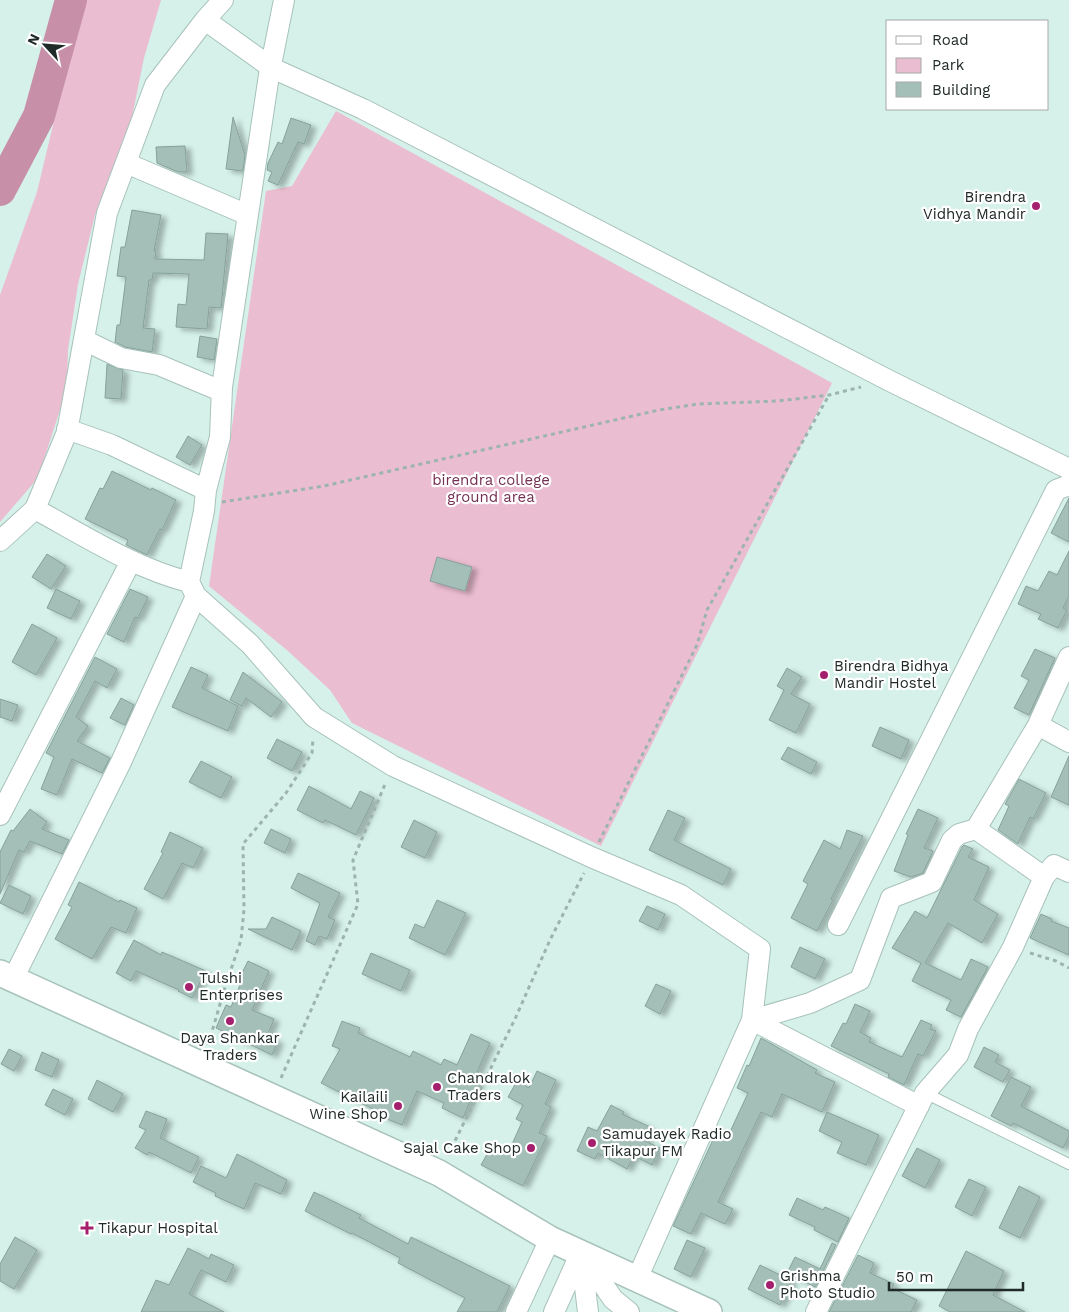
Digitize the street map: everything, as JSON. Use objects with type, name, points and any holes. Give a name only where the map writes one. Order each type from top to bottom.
[{"type":"street","points":[[0,541],[36,509],[68,429],[107,213],[155,85],[222,0]]},
{"type":"street","points":[[284,0],[221,391],[220,437],[206,490],[192,589],[121,762],[6,976],[439,1174],[550,1239],[709,1312]]},
{"type":"street","points":[[205,20],[272,68],[363,109],[890,380],[1069,469]]},
{"type":"street","points":[[126,163],[248,215]]},
{"type":"street","points":[[84,340],[121,358],[159,365],[221,391]]},
{"type":"street","points":[[68,429],[112,445],[206,490]]},
{"type":"street","points":[[838,925],[1056,490],[1069,485]]},
{"type":"street","points":[[36,509],[130,561],[192,589],[250,644],[314,717],[393,766],[591,857],[681,895],[760,949],[752,1020],[637,1279]]},
{"type":"street","points":[[0,815],[130,561]]},
{"type":"street","points":[[752,1020],[810,1003],[860,980],[891,898],[932,882],[952,840],[959,834],[976,829],[1038,725],[1069,657]]},
{"type":"street","points":[[1038,725],[1069,742]]},
{"type":"street","points":[[976,829],[1044,877]]},
{"type":"street","points":[[816,1312],[922,1099],[958,1055],[968,1029],[1013,948],[1044,877],[1054,865],[1069,872]]},
{"type":"street","points":[[752,1020],[922,1099]]},
{"type":"street","points":[[516,1312],[550,1239]]},
{"type":"street","points":[[554,1312],[581,1252]]},
{"type":"street","points":[[581,1252],[588,1312]]},
{"type":"street","points":[[581,1252],[613,1299],[628,1312]]},
{"type":"lane","points":[[922,1099],[1069,1164]]},
{"type":"path","points":[[204,511],[214,503],[324,486],[659,410],[698,404],[778,400],[829,394],[890,380]]},
{"type":"path","points":[[439,1174],[516,1019],[550,940],[697,645],[707,610],[829,394]]},
{"type":"path","points":[[202,1066],[241,940],[244,910],[243,844],[286,793],[312,753],[314,717]]},
{"type":"path","points":[[273,1098],[358,904],[353,860],[393,766]]},
{"type":"path","points":[[1013,948],[1069,968]]},
{"type":"green space","points":[[83,0],[161,0],[144,58],[132,117],[95,215],[78,284],[68,350],[67,388],[38,478],[0,522],[0,295],[37,192]]},
{"type":"green space","name":"birendra college ground area","points":[[336,111],[832,383],[601,846],[352,723],[330,690],[288,651],[209,586],[266,191],[292,186]]},
{"type":"building","points":[[233,117],[245,155],[243,171],[226,169]]},
{"type":"building","points":[[291,118],[311,125],[304,144],[298,142],[278,185],[268,181],[272,172],[267,170],[268,163],[278,142],[282,144]]},
{"type":"building","points":[[185,146],[187,172],[178,172],[157,163],[156,147]]},
{"type":"building","points":[[132,210],[161,215],[154,251],[156,251],[155,259],[204,260],[206,233],[228,234],[221,308],[209,307],[207,329],[176,327],[178,304],[186,305],[189,274],[153,273],[152,280],[149,280],[143,328],[155,329],[152,352],[125,347],[115,342],[117,325],[120,325],[126,277],[117,276],[121,247],[125,247]]},
{"type":"building","points":[[200,336],[217,339],[214,360],[197,357]]},
{"type":"building","points":[[107,364],[123,370],[121,399],[105,398]]},
{"type":"building","points":[[188,436],[202,445],[190,465],[176,457]]},
{"type":"building","points":[[112,471],[176,500],[162,530],[160,529],[147,555],[126,545],[128,540],[85,519],[100,488],[103,489]]},
{"type":"building","points":[[1069,498],[1069,542],[1051,533]]},
{"type":"building","points":[[1069,551],[1069,596],[1063,608],[1067,610],[1058,628],[1038,619],[1041,614],[1018,604],[1026,586],[1038,591],[1049,571],[1057,575]]},
{"type":"building","points":[[47,554],[66,566],[51,589],[32,577]]},
{"type":"building","points":[[437,557],[472,567],[465,591],[430,581]]},
{"type":"building","points":[[56,589],[80,601],[71,619],[47,608]]},
{"type":"building","points":[[130,589],[148,597],[138,618],[135,617],[124,642],[107,634]]},
{"type":"building","points":[[32,624],[57,638],[36,675],[12,662]]},
{"type":"building","points":[[1035,649],[1055,658],[1029,715],[1014,708],[1029,680],[1021,676]]},
{"type":"building","points":[[95,657],[117,669],[107,688],[95,681],[76,717],[88,726],[77,741],[110,758],[102,773],[72,759],[57,795],[41,789],[54,757],[46,753]]},
{"type":"building","points":[[191,667],[208,675],[202,688],[238,706],[228,731],[172,707]]},
{"type":"building","points":[[787,668],[802,677],[791,694],[810,704],[796,733],[769,720],[784,690],[777,686]]},
{"type":"building","points":[[243,672],[282,702],[271,717],[246,698],[242,706],[230,700]]},
{"type":"building","points":[[121,698],[134,705],[125,725],[110,718]]},
{"type":"building","points":[[0,699],[18,705],[12,721],[0,717]]},
{"type":"building","points":[[880,727],[909,740],[901,759],[872,746]]},
{"type":"building","points":[[277,739],[302,752],[292,771],[267,758]]},
{"type":"building","points":[[788,747],[817,762],[811,774],[781,759]]},
{"type":"building","points":[[1069,756],[1069,805],[1051,797]]},
{"type":"building","points":[[201,761],[232,777],[221,798],[189,782]]},
{"type":"building","points":[[1019,779],[1046,793],[1033,819],[1030,817],[1018,844],[998,830],[1009,806],[1005,804]]},
{"type":"building","points":[[309,786],[351,809],[360,791],[374,798],[356,835],[325,820],[323,823],[297,810]]},
{"type":"building","points":[[30,809],[47,822],[42,829],[69,840],[62,854],[30,841],[24,852],[19,850],[0,894],[0,852],[11,830],[13,831]]},
{"type":"building","points":[[918,809],[938,818],[924,848],[933,851],[923,873],[911,877],[894,871],[908,835],[906,834]]},
{"type":"building","points":[[668,810],[685,818],[674,840],[731,869],[723,885],[649,850]]},
{"type":"building","points":[[414,820],[437,832],[425,858],[401,847]]},
{"type":"building","points":[[271,829],[291,839],[285,853],[264,843]]},
{"type":"building","points":[[847,830],[863,836],[817,931],[791,918],[808,884],[803,881],[824,840],[840,849]]},
{"type":"building","points":[[170,832],[203,848],[193,868],[182,863],[163,899],[144,889],[163,853],[161,852]]},
{"type":"building","points":[[964,845],[973,849],[968,857],[989,867],[974,900],[998,914],[982,943],[948,923],[925,963],[961,980],[971,959],[988,967],[961,1017],[946,1010],[951,1000],[912,981],[921,963],[892,948],[915,911],[927,918]]},
{"type":"building","points":[[298,873],[340,893],[328,917],[335,920],[327,939],[319,936],[315,945],[306,941],[320,903],[291,888]]},
{"type":"building","points":[[79,882],[119,902],[120,900],[137,908],[126,933],[111,927],[92,959],[55,939],[72,907],[68,905]]},
{"type":"building","points":[[9,885],[31,896],[23,914],[0,903]]},
{"type":"building","points":[[437,900],[466,913],[445,955],[409,938],[415,924],[424,928]]},
{"type":"building","points":[[647,906],[665,914],[658,930],[639,921]]},
{"type":"building","points":[[1041,914],[1052,919],[1051,921],[1069,928],[1069,955],[1030,938]]},
{"type":"building","points":[[272,917],[301,931],[292,950],[248,929],[266,929]]},
{"type":"building","points":[[134,940],[161,955],[162,952],[206,971],[192,998],[179,990],[136,971],[131,981],[116,973]]},
{"type":"building","points":[[800,947],[825,959],[815,979],[791,967]]},
{"type":"building","points":[[371,953],[410,970],[401,991],[362,974]]},
{"type":"building","points":[[248,961],[269,971],[252,1010],[274,1019],[267,1036],[278,1041],[272,1055],[216,1028],[226,1005],[231,1007],[242,980],[239,979]]},
{"type":"building","points":[[656,984],[671,991],[660,1014],[645,1006]]},
{"type":"building","points":[[855,1004],[870,1011],[860,1032],[871,1038],[869,1042],[902,1057],[921,1020],[932,1025],[930,1029],[936,1031],[923,1056],[918,1054],[904,1085],[888,1077],[889,1074],[831,1046],[843,1023],[846,1024]]},
{"type":"building","points":[[342,1021],[360,1028],[358,1033],[410,1057],[413,1051],[441,1065],[444,1059],[457,1065],[471,1034],[490,1043],[474,1079],[479,1081],[463,1118],[442,1108],[444,1103],[417,1091],[402,1125],[382,1117],[383,1114],[321,1083],[340,1049],[332,1046]]},
{"type":"building","points":[[761,1038],[817,1070],[815,1073],[835,1082],[822,1112],[782,1094],[772,1117],[761,1112],[718,1202],[733,1209],[725,1224],[701,1213],[691,1234],[673,1226],[718,1129],[729,1134],[748,1093],[737,1088]]},
{"type":"building","points":[[984,1047],[999,1055],[995,1062],[1010,1070],[1003,1082],[974,1067]]},
{"type":"building","points":[[9,1049],[22,1056],[14,1071],[1,1064]]},
{"type":"building","points":[[42,1052],[59,1060],[52,1077],[35,1070]]},
{"type":"building","points":[[537,1071],[556,1080],[545,1104],[551,1107],[539,1133],[547,1136],[523,1186],[481,1165],[492,1145],[508,1153],[522,1122],[516,1119],[523,1105],[508,1097],[517,1081],[529,1088]]},
{"type":"building","points":[[1011,1077],[1031,1087],[1021,1106],[1069,1131],[1069,1136],[1063,1148],[1013,1123],[1011,1126],[991,1116]]},
{"type":"building","points":[[97,1080],[123,1094],[113,1112],[88,1099]]},
{"type":"building","points":[[53,1089],[73,1099],[65,1115],[45,1105]]},
{"type":"building","points":[[611,1105],[624,1112],[622,1114],[650,1127],[645,1141],[660,1148],[652,1165],[634,1156],[627,1169],[598,1153],[595,1159],[577,1151],[588,1127],[597,1131]]},
{"type":"building","points":[[146,1111],[167,1119],[160,1138],[199,1157],[191,1173],[149,1152],[147,1155],[135,1148],[146,1130],[139,1127]]},
{"type":"building","points":[[827,1112],[879,1135],[866,1165],[837,1153],[842,1142],[819,1131]]},
{"type":"building","points":[[917,1148],[940,1160],[925,1188],[902,1176]]},
{"type":"building","points":[[237,1154],[287,1180],[281,1194],[255,1183],[244,1209],[215,1196],[216,1193],[193,1182],[201,1166],[226,1178]]},
{"type":"building","points":[[969,1179],[986,1187],[972,1216],[955,1207]]},
{"type":"building","points":[[1019,1186],[1040,1197],[1020,1238],[999,1228]]},
{"type":"building","points":[[314,1192],[361,1215],[359,1218],[408,1244],[411,1237],[510,1286],[497,1312],[457,1312],[465,1298],[398,1263],[400,1258],[305,1211]]},
{"type":"building","points":[[797,1198],[823,1210],[825,1207],[849,1218],[838,1242],[814,1230],[815,1227],[789,1215]]},
{"type":"building","points":[[15,1237],[37,1250],[14,1289],[0,1281],[0,1264]]},
{"type":"building","points":[[687,1240],[705,1248],[691,1277],[674,1269]]},
{"type":"building","points":[[832,1243],[836,1245],[815,1287],[787,1273],[795,1257],[820,1269]]},
{"type":"building","points":[[188,1248],[209,1259],[211,1254],[234,1265],[226,1282],[201,1270],[189,1294],[224,1312],[141,1312],[156,1280],[169,1285]]},
{"type":"building","points":[[966,1251],[1004,1271],[993,1295],[1025,1312],[950,1312],[939,1306]]},
{"type":"building","points":[[858,1255],[874,1263],[870,1273],[894,1284],[892,1288],[917,1300],[911,1312],[829,1312]]},
{"type":"building","name":"Grishma Photo Studio","points":[[760,1265],[792,1281],[780,1305],[748,1289]]},
{"type":"waterway","points":[[0,190],[39,116],[71,0]]},
{"type":"place","name":"Birendra Vidhya Mandir","points":[[1036,206]]},
{"type":"place","name":"Birendra Bidhya Mandir Hostel","points":[[824,675]]},
{"type":"place","name":"Tulshi Enterprises","points":[[189,987]]},
{"type":"place","name":"Daya Shankar Traders","points":[[230,1021]]},
{"type":"place","name":"Chandralok Traders","points":[[437,1087]]},
{"type":"place","name":"Kailaili Wine Shop","points":[[398,1106]]},
{"type":"place","name":"Samudayek Radio Tikapur FM","points":[[592,1143]]},
{"type":"place","name":"Sajal Cake Shop","points":[[531,1148]]},
{"type":"place","name":"Tikapur Hospital","points":[[87,1228]]},
{"type":"place","name":"Grishma Photo Studio","points":[[770,1285]]}]
